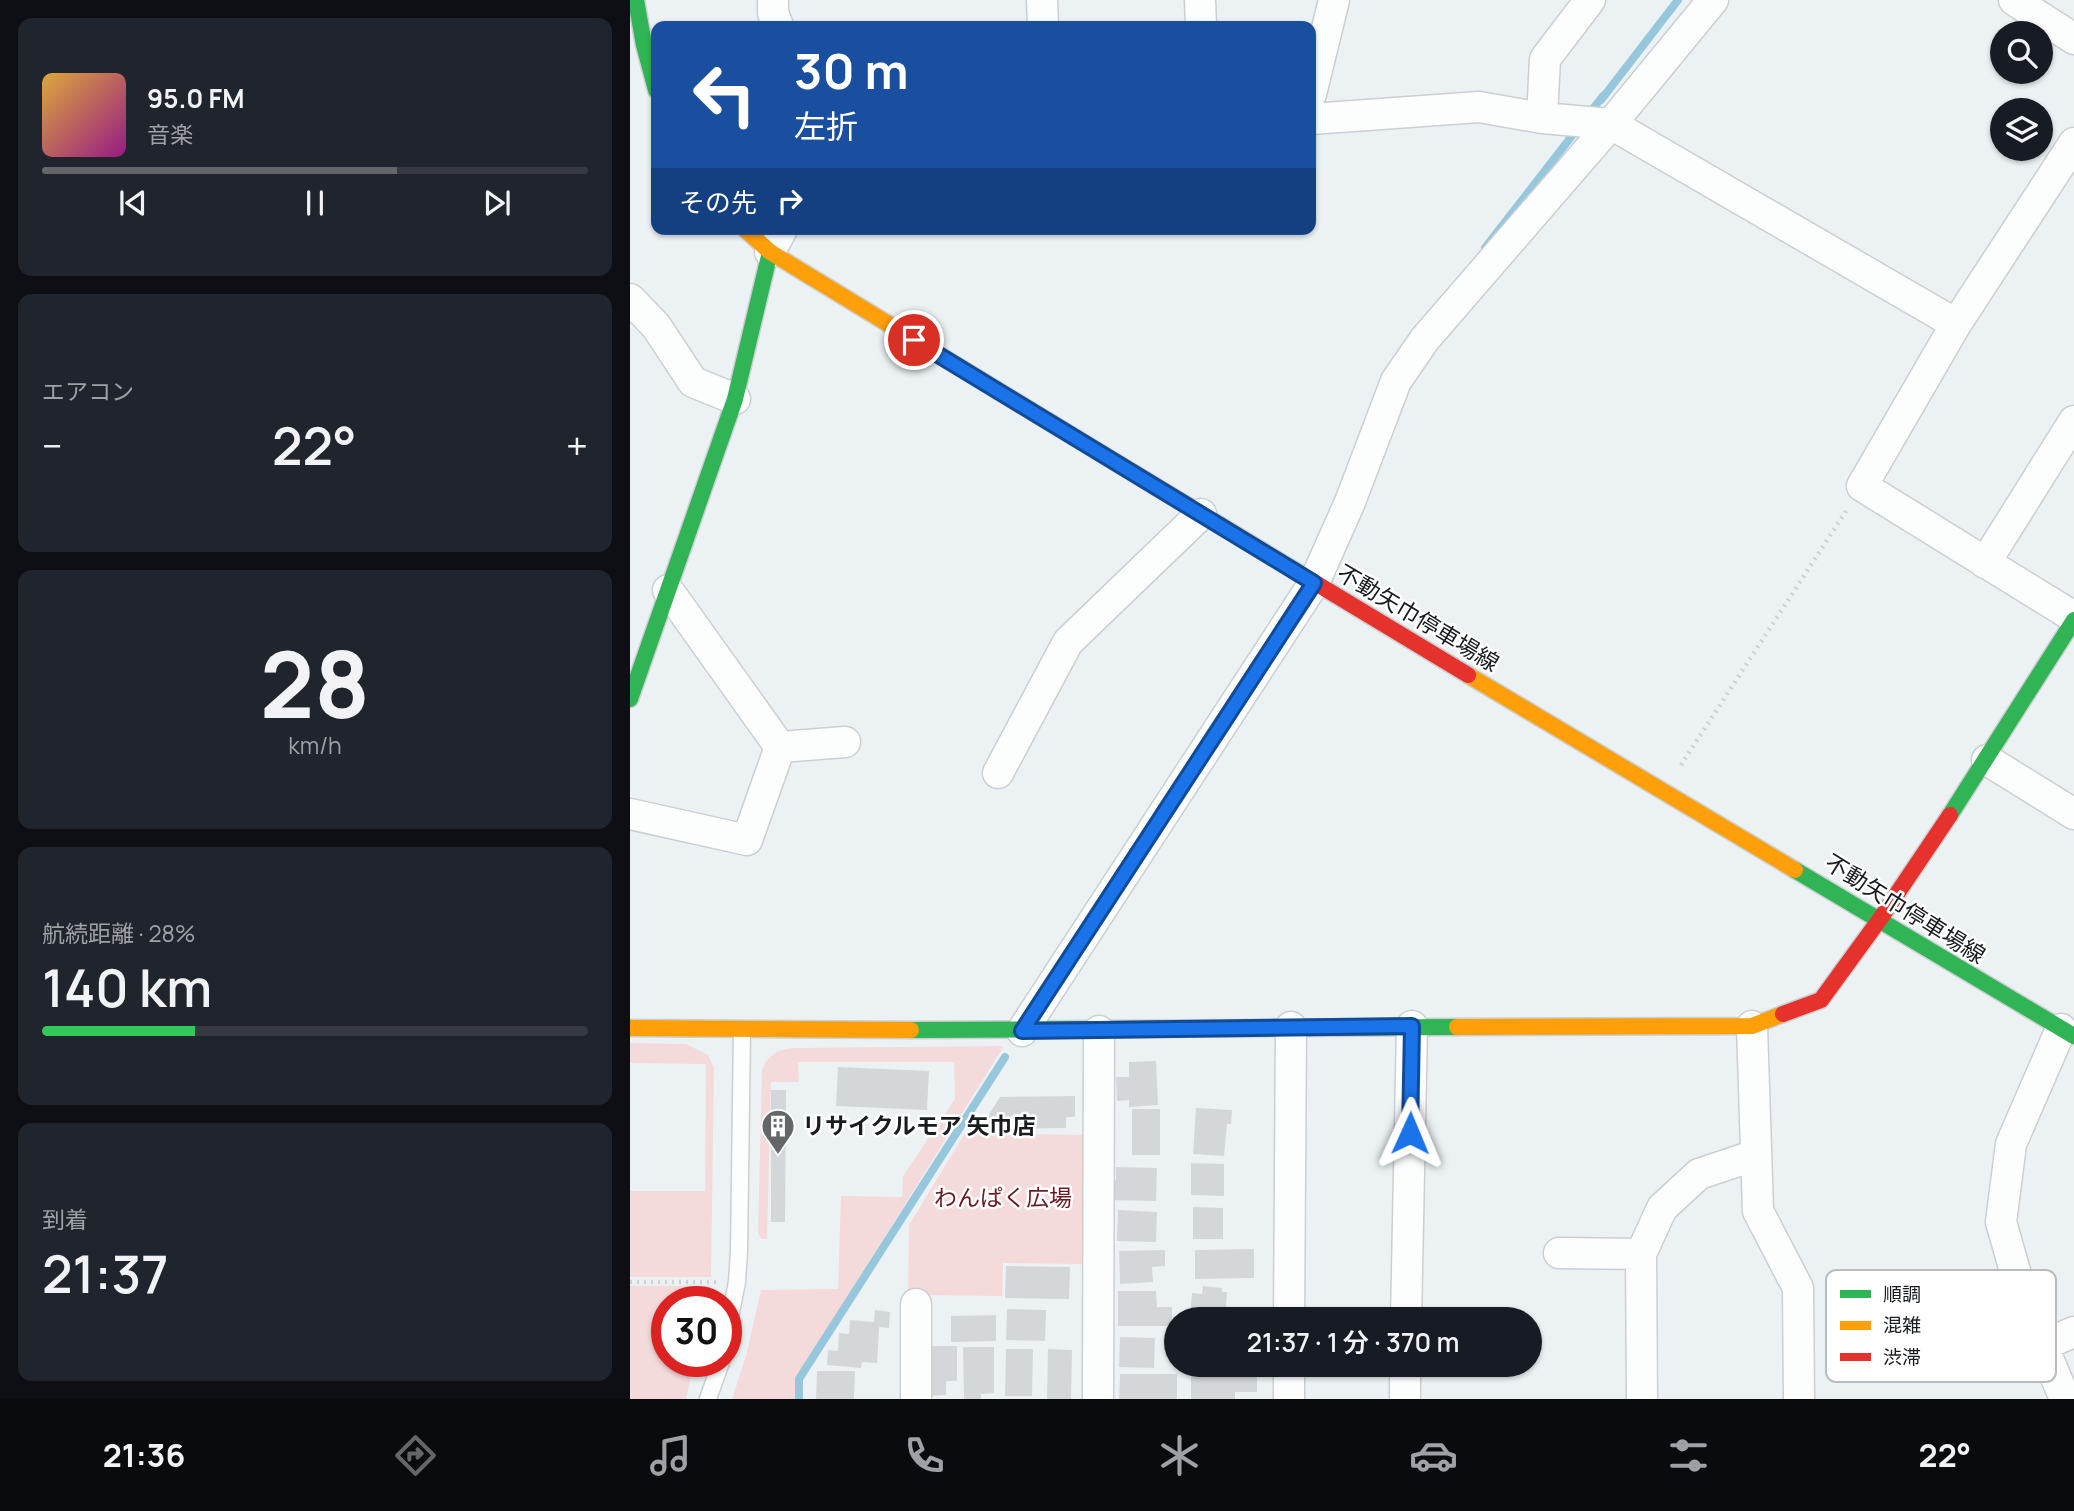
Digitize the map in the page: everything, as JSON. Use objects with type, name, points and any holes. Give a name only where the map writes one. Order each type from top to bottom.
[{"type":"street","points":[[636,0],[651,71]]},
{"type":"street","points":[[773,0],[776,21]]},
{"type":"street","points":[[1042,0],[1043,21]]},
{"type":"street","points":[[1200,0],[1201,21]]},
{"type":"street","points":[[1316,73],[1334,0]]},
{"type":"street","points":[[1580,121],[1545,60],[1590,0]]},
{"type":"street","points":[[1022,1031],[1314,583],[1350,502],[1396,381],[1580,121],[1713,0]]},
{"type":"street","points":[[2014,0],[2074,39]]},
{"type":"street","points":[[1316,119],[1479,107],[1580,121],[1956,324]]},
{"type":"street","points":[[630,1028],[1099,1031],[1412,1026],[1752,1026],[1821,1000],[1880,919],[1987,760],[2074,619],[1862,486],[1956,324],[2074,143]]},
{"type":"street","points":[[630,699],[735,400],[776,241]]},
{"type":"street","name":"不動矢巾停車場線","points":[[776,241],[1201,514],[1880,919],[1964,973],[2067,1032]]},
{"type":"street","points":[[630,299],[656,326],[693,382],[735,400]]},
{"type":"street","points":[[1985,563],[2074,421]]},
{"type":"street","points":[[998,773],[1068,642],[1201,514]]},
{"type":"street","points":[[668,590],[780,747]]},
{"type":"street","points":[[780,747],[845,742]]},
{"type":"street","points":[[630,814],[747,840],[780,747]]},
{"type":"street","points":[[1987,760],[2073,811]]},
{"type":"street","points":[[1406,1307],[1412,1026]]},
{"type":"street","points":[[1752,1026],[1758,1211],[1798,1288],[1800,1399]]},
{"type":"street","points":[[1289,1307],[1291,1027]]},
{"type":"street","points":[[1098,1399],[1099,1031]]},
{"type":"street","points":[[2015,1270],[2001,1223],[2011,1144],[2067,1032]]},
{"type":"street","points":[[1642,1399],[1641,1254],[1662,1208],[1699,1174],[1756,1156]]},
{"type":"street","points":[[1559,1253],[1641,1254]]},
{"type":"street","points":[[916,1304],[916,1399]]},
{"type":"street","points":[[2056,1340],[2074,1332]]},
{"type":"street","points":[[1289,1377],[1289,1399]]},
{"type":"street","points":[[1405,1377],[1405,1399]]},
{"type":"street","points":[[2056,1377],[2065,1399]]},
{"type":"lane","points":[[736,1286],[742,1030]]},
{"type":"lane","points":[[708,1399],[716,1377]]},
{"type":"path","points":[[1664,791],[1862,486]]},
{"type":"path","points":[[630,1282],[737,1282]]},
{"type":"green space","points":[[630,1043],[686,1044],[708,1055],[714,1068],[711,1277],[630,1277],[630,1191],[705,1191],[706,1064],[630,1063]]},
{"type":"green space","points":[[1004,1046],[797,1377],[797,1399],[732,1399],[739,1377],[742,1377],[761,1290],[838,1289],[841,1196],[902,1197],[903,1176],[955,1099],[954,1062],[798,1062],[799,1082],[771,1082],[767,1239],[762,1239],[758,1234],[762,1071],[770,1057],[792,1048]]},
{"type":"green space","name":"わんぱく広場","points":[[965,1133],[1086,1135],[1084,1264],[1003,1263],[1002,1296],[908,1295],[909,1225]]},
{"type":"green space","points":[[630,1286],[651,1286],[651,1377],[691,1377],[686,1399],[630,1399]]},
{"type":"building","points":[[1156,1061],[1158,1105],[1129,1107],[1129,1100],[1117,1101],[1116,1077],[1129,1077],[1129,1062]]},
{"type":"building","points":[[838,1067],[929,1071],[927,1110],[836,1106]]},
{"type":"building","name":"リサイクルモア 矢巾店","points":[[771,1090],[786,1090],[785,1222],[771,1222]]},
{"type":"building","points":[[1075,1096],[1075,1117],[1066,1117],[1066,1128],[988,1129],[988,1116],[1000,1097]]},
{"type":"building","points":[[1196,1108],[1232,1110],[1231,1124],[1227,1124],[1224,1156],[1193,1154]]},
{"type":"building","points":[[1132,1109],[1160,1109],[1160,1155],[1132,1155]]},
{"type":"building","points":[[1191,1163],[1224,1164],[1224,1196],[1191,1195]]},
{"type":"building","points":[[1116,1167],[1157,1168],[1156,1201],[1109,1200],[1109,1180],[1116,1180]]},
{"type":"building","points":[[1193,1207],[1223,1208],[1223,1239],[1193,1239]]},
{"type":"building","points":[[1118,1210],[1157,1212],[1156,1242],[1117,1241]]},
{"type":"building","points":[[1254,1249],[1254,1278],[1195,1279],[1195,1250]]},
{"type":"building","points":[[1165,1250],[1165,1266],[1152,1267],[1153,1282],[1120,1284],[1119,1251]]},
{"type":"building","points":[[1006,1266],[1070,1267],[1069,1299],[1005,1298]]},
{"type":"building","points":[[1203,1286],[1222,1288],[1222,1292],[1227,1292],[1226,1307],[1191,1307],[1192,1293],[1202,1294]]},
{"type":"building","points":[[1118,1291],[1156,1291],[1157,1307],[1164,1307],[1164,1326],[1118,1326]]},
{"type":"building","points":[[1007,1309],[1046,1310],[1045,1341],[1006,1340]]},
{"type":"building","points":[[875,1310],[890,1312],[889,1328],[879,1327],[877,1363],[862,1362],[861,1368],[827,1365],[828,1350],[838,1351],[839,1333],[849,1334],[850,1320],[874,1322]]},
{"type":"building","points":[[996,1315],[996,1341],[951,1342],[951,1316]]},
{"type":"building","points":[[1120,1337],[1155,1338],[1154,1368],[1119,1367]]},
{"type":"building","points":[[926,1346],[957,1346],[957,1381],[946,1381],[946,1395],[927,1396]]},
{"type":"building","points":[[963,1347],[994,1347],[994,1393],[981,1394],[981,1399],[964,1399]]},
{"type":"building","points":[[1006,1349],[1033,1349],[1032,1396],[1005,1396]]},
{"type":"building","points":[[1048,1349],[1072,1350],[1071,1399],[1047,1399]]},
{"type":"building","points":[[817,1371],[855,1371],[854,1399],[816,1399]]},
{"type":"building","points":[[1120,1374],[1164,1374],[1164,1377],[1177,1377],[1177,1399],[1119,1399]]},
{"type":"building","points":[[1191,1377],[1257,1377],[1257,1392],[1235,1392],[1235,1399],[1191,1399]]},
{"type":"waterway","points":[[1601,100],[1678,0]]},
{"type":"waterway","points":[[1588,115],[1603,96]]},
{"type":"waterway","points":[[1485,248],[1578,128]]},
{"type":"waterway","points":[[799,1399],[799,1379],[1005,1057]]},
{"type":"traffic: fast","points":[[636,0],[651,71]]},
{"type":"traffic: fast","points":[[630,699],[735,399],[770,252]]},
{"type":"traffic: fast","points":[[1950,815],[2074,620]]},
{"type":"traffic: fast","points":[[1795,870],[2074,1036]]},
{"type":"traffic: fast","points":[[911,1030],[1457,1027]]},
{"type":"traffic: slow","points":[[752,235],[770,252],[1135,474]]},
{"type":"traffic: slow","points":[[1468,675],[1795,870]]},
{"type":"traffic: slow","points":[[1457,1027],[1752,1026],[1783,1014]]},
{"type":"traffic: slow","points":[[630,1028],[911,1030]]},
{"type":"traffic: jam","points":[[1135,474],[1468,675]]},
{"type":"traffic: jam","points":[[1783,1014],[1821,1000],[1950,815]]},
{"type":"place","name":"リサイクルモア 矢巾店","points":[[778,1156]]},
{"type":"route","points":[[914,340],[1314,583],[1022,1031],[1412,1026],[1410,1133]]}]
